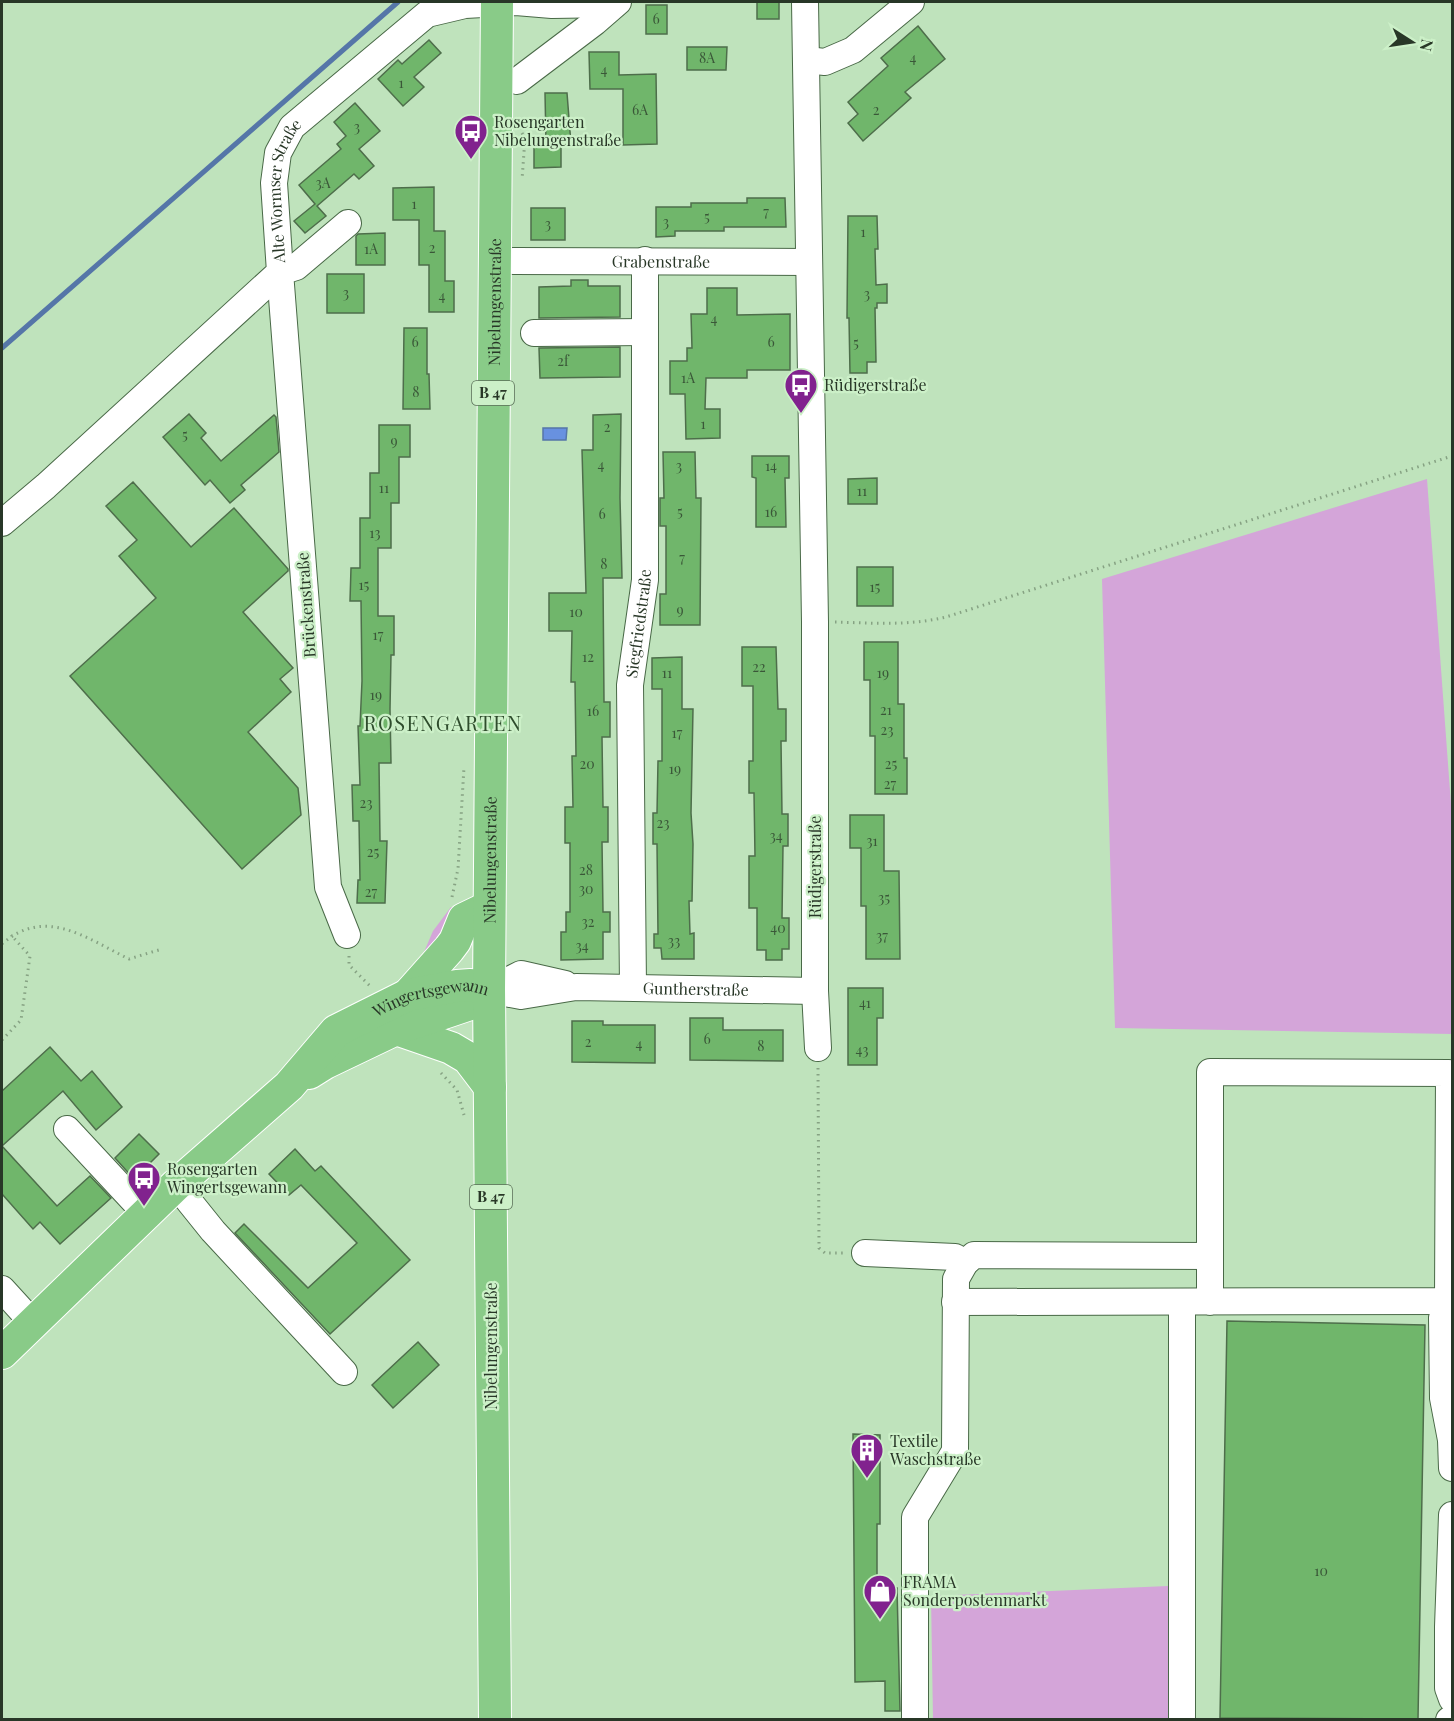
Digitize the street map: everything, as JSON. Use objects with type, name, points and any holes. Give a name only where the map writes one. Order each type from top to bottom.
[{"type":"main road","name":"Nibelungenstraße","points":[[495,1719],[489,907],[497,2]]},
{"type":"main road","points":[[408,995],[455,941],[464,919],[489,907]]},
{"type":"main road","name":"Wingertsgewann","points":[[2,1353],[176,1185],[288,1086],[336,1031],[408,995],[471,985],[489,990]]},
{"type":"main road","name":"Wingertsgewann","points":[[288,1086],[325,1063],[396,1029],[473,1003],[489,990]]},
{"type":"main road","points":[[396,1029],[451,1048],[468,1058],[490,1087]]},
{"type":"street","name":"Alte Wormser Straße","points":[[2,523],[46,486],[280,272],[274,183],[278,153],[292,127],[428,14],[465,5],[497,2],[552,5],[616,3]]},
{"type":"street","name":"Rüdigerstraße","points":[[805,2],[815,622],[815,991],[818,1048]]},
{"type":"street","points":[[806,60],[825,62],[854,50],[911,2]]},
{"type":"street","points":[[517,81],[595,22],[616,3]]},
{"type":"street","points":[[280,272],[296,267],[348,223]]},
{"type":"street","name":"Siegfriedstraße","points":[[633,987],[630,685],[645,580],[645,260]]},
{"type":"street","name":"Grabenstraße","points":[[513,261],[809,262]]},
{"type":"street","name":"Brückenstraße","points":[[280,272],[328,887],[347,935]]},
{"type":"street","points":[[534,333],[645,332]]},
{"type":"street","name":"Guntherstraße","points":[[489,990],[521,996],[576,987],[815,991]]},
{"type":"street","points":[[1210,1302],[1210,1072],[1449,1073],[1449,1301],[1442,1318],[1443,1398],[1451,1440],[1452,1467]]},
{"type":"street","points":[[67,1129],[147,1214]]},
{"type":"street","points":[[176,1185],[213,1232],[344,1372]]},
{"type":"street","points":[[865,1253],[955,1257],[965,1263]]},
{"type":"street","points":[[915,1719],[915,1517],[955,1451],[956,1279],[965,1263],[974,1255],[1210,1256]]},
{"type":"street","points":[[2,1289],[33,1323]]},
{"type":"street","points":[[955,1302],[1449,1301]]},
{"type":"street","points":[[1182,1302],[1182,1719]]},
{"type":"street","points":[[1452,1515],[1448,1628],[1448,1688],[1452,1698]]},
{"type":"path","points":[[815,622],[905,623],[945,617],[1452,456]]},
{"type":"path","points":[[2,944],[12,935],[32,926],[68,929],[129,959],[162,949]]},
{"type":"path","points":[[2,1040],[21,1020],[30,956],[12,935]]},
{"type":"path","points":[[347,935],[349,965],[374,990]]},
{"type":"path","points":[[818,1048],[819,1248],[825,1253],[865,1253]]},
{"type":"shaded area","points":[[1427,479],[1452,818],[1452,1034],[1115,1028],[1102,579]]},
{"type":"shaded area","points":[[451,907],[455,908],[449,930],[418,966],[433,931]]},
{"type":"shaded area","points":[[1168,1586],[1173,1719],[933,1719],[931,1596]]},
{"type":"water","points":[[543,428],[567,428],[566,440],[543,440]]},
{"type":"building","points":[[757,2],[779,2],[779,19],[757,19]]},
{"type":"building","points":[[646,5],[667,5],[667,34],[646,34]]},
{"type":"building","points":[[918,26],[945,59],[905,92],[911,98],[863,141],[848,123],[858,114],[848,102],[888,66],[881,58]]},
{"type":"building","points":[[429,40],[441,53],[414,77],[424,87],[403,106],[378,79],[398,60],[402,64]]},
{"type":"building","points":[[687,47],[727,47],[726,70],[687,70]]},
{"type":"building","points":[[589,52],[619,52],[619,75],[656,74],[657,144],[623,145],[623,89],[590,89]]},
{"type":"building","points":[[545,93],[567,93],[571,144],[561,144],[561,167],[534,168],[534,144],[546,143]]},
{"type":"building","points":[[355,103],[380,131],[359,149],[374,166],[359,179],[354,174],[317,206],[326,216],[305,233],[294,221],[315,204],[299,185],[341,149],[337,144],[346,136],[334,122]]},
{"type":"building","points":[[434,187],[434,231],[445,231],[445,281],[454,281],[454,312],[429,312],[429,265],[419,265],[419,220],[393,220],[393,188]]},
{"type":"building","points":[[747,198],[785,198],[786,227],[724,227],[724,231],[675,231],[675,236],[656,237],[656,207],[691,207],[691,203],[747,203]]},
{"type":"building","points":[[531,208],[565,208],[565,240],[531,240]]},
{"type":"building","points":[[848,216],[877,216],[876,285],[887,284],[887,303],[877,303],[877,308],[875,308],[876,362],[867,362],[867,373],[850,373],[849,318],[847,318]]},
{"type":"building","points":[[385,233],[385,265],[356,265],[356,236]]},
{"type":"building","points":[[327,274],[364,274],[364,313],[327,313]]},
{"type":"building","points":[[571,280],[588,280],[588,286],[620,286],[620,317],[539,318],[539,287],[571,286]]},
{"type":"building","points":[[707,288],[737,288],[737,315],[790,314],[790,370],[747,370],[747,378],[706,378],[705,409],[720,409],[720,438],[686,439],[685,394],[670,394],[670,361],[687,361],[687,348],[692,348],[691,314],[707,314]]},
{"type":"building","points":[[404,328],[427,328],[430,409],[403,409]]},
{"type":"building","points":[[620,347],[620,377],[540,378],[539,348]]},
{"type":"building","points":[[189,414],[206,433],[201,438],[221,461],[274,415],[276,417],[279,452],[241,485],[245,490],[230,503],[210,480],[205,485],[163,437]]},
{"type":"building","points":[[621,414],[622,578],[603,578],[604,702],[610,702],[610,737],[602,737],[603,807],[608,807],[608,842],[602,842],[603,912],[610,912],[610,932],[603,932],[603,959],[561,960],[561,932],[566,932],[566,912],[570,912],[570,843],[565,843],[565,807],[573,807],[572,756],[576,756],[575,682],[571,682],[572,631],[549,631],[549,593],[586,593],[582,450],[593,450],[593,415]]},
{"type":"building","points":[[379,425],[410,425],[410,457],[399,457],[399,503],[391,503],[391,548],[378,548],[378,616],[394,616],[394,655],[391,655],[391,763],[379,763],[380,841],[387,841],[385,903],[357,903],[358,880],[360,880],[359,821],[353,821],[352,785],[360,785],[358,726],[360,726],[362,681],[361,601],[350,601],[351,568],[360,568],[360,518],[370,518],[370,473],[379,473]]},
{"type":"building","points":[[663,452],[695,452],[696,498],[701,498],[700,625],[660,625],[660,594],[666,594],[666,526],[660,526],[660,498],[664,498]]},
{"type":"building","points":[[752,456],[789,456],[789,478],[785,478],[786,527],[756,527],[756,478],[752,477]]},
{"type":"building","points":[[877,478],[877,504],[848,504],[848,479]]},
{"type":"building","points":[[133,482],[191,547],[234,508],[288,569],[243,612],[293,668],[280,679],[291,692],[248,732],[298,788],[301,815],[242,869],[70,676],[156,598],[119,556],[137,540],[106,506]]},
{"type":"building","points":[[857,567],[893,567],[893,606],[857,606]]},
{"type":"building","points":[[864,642],[898,642],[898,704],[904,704],[907,794],[875,794],[875,736],[870,736],[870,680],[864,680]]},
{"type":"building","points":[[742,647],[776,647],[778,709],[786,709],[786,741],[781,741],[782,814],[788,814],[788,846],[783,846],[782,918],[789,918],[789,949],[782,949],[782,960],[766,960],[766,950],[757,950],[757,908],[749,908],[749,856],[755,856],[754,793],[749,793],[749,761],[753,761],[753,686],[742,686]]},
{"type":"building","points":[[682,657],[682,709],[693,709],[692,901],[689,901],[690,934],[694,933],[694,959],[662,959],[661,948],[654,948],[654,934],[658,934],[657,844],[653,844],[653,813],[657,813],[658,761],[662,761],[662,689],[652,689],[652,658]]},
{"type":"building","points":[[850,815],[884,815],[884,871],[899,871],[900,959],[866,959],[866,906],[861,906],[861,848],[850,848]]},
{"type":"building","points":[[848,988],[883,988],[883,1018],[877,1018],[877,1065],[848,1065]]},
{"type":"building","points":[[690,1018],[723,1018],[723,1030],[783,1030],[783,1061],[690,1060]]},
{"type":"building","points":[[572,1021],[603,1021],[603,1025],[655,1025],[655,1063],[572,1062]]},
{"type":"building","points":[[50,1047],[81,1081],[92,1071],[122,1107],[96,1130],[63,1091],[2,1146],[2,1091]]},
{"type":"building","points":[[139,1134],[159,1154],[134,1179],[115,1158]]},
{"type":"building","points":[[2,1146],[57,1206],[90,1176],[111,1198],[60,1244],[40,1222],[33,1229],[2,1194]]},
{"type":"building","points":[[295,1149],[315,1171],[321,1166],[410,1260],[330,1334],[235,1233],[244,1224],[308,1288],[357,1243],[301,1185],[289,1195],[269,1174]]},
{"type":"building","points":[[1227,1321],[1425,1325],[1418,1719],[1220,1718]]},
{"type":"building","points":[[418,1342],[439,1365],[393,1408],[372,1385]]},
{"type":"building","points":[[853,1434],[880,1435],[877,1588],[897,1588],[900,1711],[885,1711],[885,1681],[855,1682]]},
{"type":"waterway","points":[[2,348],[398,2]]},
{"type":"place","name":"Rosengarten Nibelungenstraße","points":[[471,160]]},
{"type":"place","name":"Rüdigerstraße","points":[[801,414]]},
{"type":"place","name":"Rosengarten Wingertsgewann","points":[[144,1207]]},
{"type":"place","name":"Textile Waschstraße","points":[[867,1479]]},
{"type":"place","name":"FRAMA Sonderpostenmarkt","points":[[880,1620]]},
{"type":"district","name":"ROSENGARTEN","points":[[443,724]]}]
